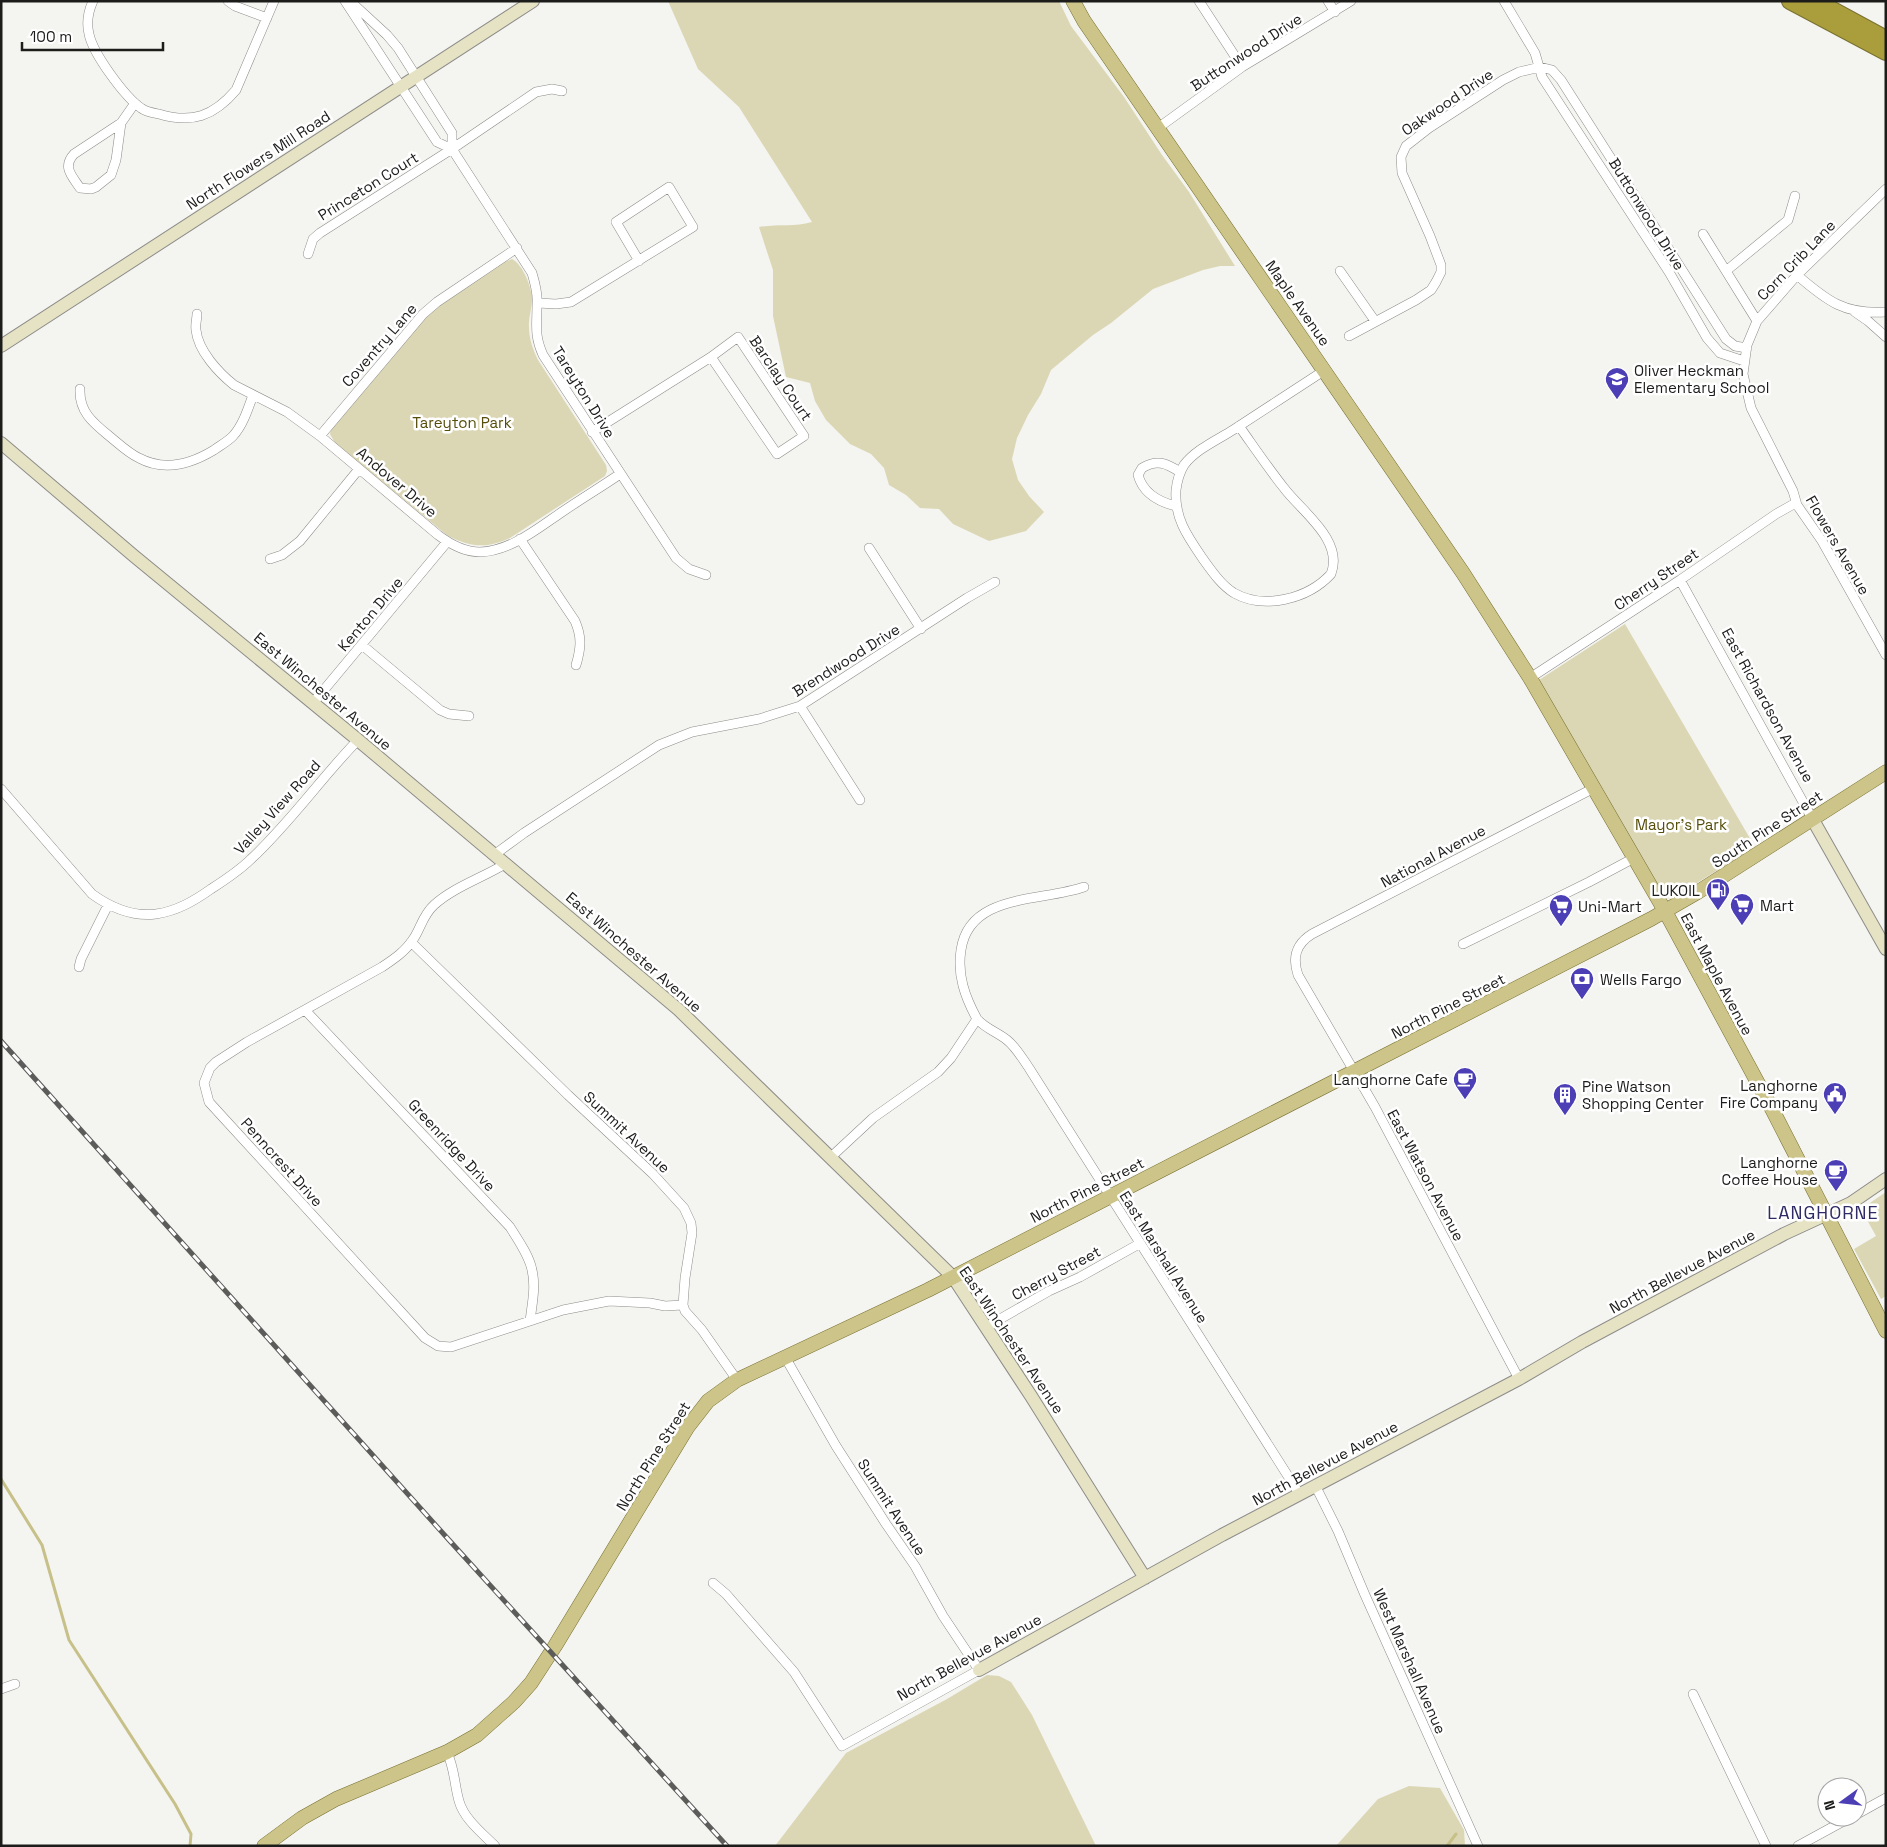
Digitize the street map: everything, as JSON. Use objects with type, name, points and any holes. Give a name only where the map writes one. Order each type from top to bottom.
[{"type":"highway","points":[[1790,1],[1886,52]]},
{"type":"highway","points":[[1816,1],[1886,39]]},
{"type":"main road","name":"Maple Avenue","points":[[1073,1],[1084,21],[1325,370],[1496,624]]},
{"type":"main road","name":"East Maple Avenue","points":[[1496,624],[1530,678],[1665,911],[1773,1111],[1886,1331]]},
{"type":"main road","name":"South Pine Street","points":[[1665,911],[1813,820],[1886,772]]},
{"type":"main road","name":"North Pine Street","points":[[264,1846],[302,1818],[336,1799],[447,1752],[482,1731],[514,1702],[531,1683],[687,1428],[703,1406],[737,1380],[953,1277],[1665,911]]},
{"type":"street","points":[[93,1],[89,10],[87,24],[89,37],[102,61],[126,94],[142,110],[168,117],[192,119],[208,114],[226,102],[236,90],[274,1]]},
{"type":"street","points":[[228,1],[235,6],[267,18]]},
{"type":"street","name":"Tareyton Drive","points":[[344,1],[437,142],[452,149],[532,273],[538,303],[536,328],[538,344],[592,432],[676,558],[689,570],[706,575]]},
{"type":"street","name":"Tareyton Drive","points":[[350,1],[387,35],[398,48],[452,133],[452,149]]},
{"type":"street","name":"North Flowers Mill Road","points":[[1,346],[533,1]]},
{"type":"street","points":[[1199,1],[1242,67]]},
{"type":"street","points":[[1328,1],[1335,12]]},
{"type":"street","name":"Buttonwood Drive","points":[[1158,128],[1242,67],[1351,1]]},
{"type":"street","name":"Buttonwood Drive","points":[[1504,1],[1535,53],[1542,76],[1658,256],[1707,338],[1720,353],[1744,361]]},
{"type":"street","name":"Buttonwood Drive","points":[[1540,67],[1552,70],[1561,80],[1726,339],[1735,346],[1747,348]]},
{"type":"street","name":"Oakwood Drive","points":[[1349,336],[1407,306],[1431,290],[1441,272],[1441,265],[1430,236],[1402,173],[1400,165],[1402,151],[1415,138],[1493,86],[1519,72],[1540,67]]},
{"type":"street","name":"Princeton Court","points":[[308,254],[313,239],[320,233],[452,149],[536,92],[552,89],[562,91]]},
{"type":"street","points":[[121,123],[114,170],[96,187],[91,189],[80,188],[68,171],[69,160],[74,154],[121,123],[135,103]]},
{"type":"street","points":[[538,303],[556,304],[571,302],[693,227],[669,187],[616,222],[639,260]]},
{"type":"street","name":"Corn Crib Lane","points":[[1744,361],[1757,321],[1797,275],[1886,189]]},
{"type":"street","points":[[1726,272],[1788,220],[1795,196]]},
{"type":"street","points":[[1703,234],[1757,321]]},
{"type":"street","name":"Coventry Lane","points":[[320,436],[423,314],[451,292],[517,248]]},
{"type":"street","points":[[1340,271],[1375,321]]},
{"type":"street","points":[[1797,275],[1822,297],[1838,306],[1868,313],[1886,312]]},
{"type":"street","points":[[1853,311],[1886,337]]},
{"type":"street","name":"Andover Drive","points":[[197,314],[195,329],[199,342],[203,350],[227,379],[287,412],[320,436],[447,542],[461,548],[481,552],[496,550],[520,539],[620,474]]},
{"type":"street","name":"Barclay Court","points":[[592,432],[711,357],[738,337],[804,436],[777,454],[711,357]]},
{"type":"street","name":"Flowers Avenue","points":[[1744,361],[1744,374],[1751,408],[1793,491],[1797,506],[1818,534],[1886,656]]},
{"type":"street","points":[[1240,426],[1283,488],[1319,526],[1334,557],[1331,574],[1317,586],[1289,598],[1267,602],[1232,592],[1208,566],[1179,520],[1176,506],[1177,482],[1180,472],[1190,459],[1240,426],[1325,370]]},
{"type":"street","points":[[80,389],[83,410],[101,429],[139,458],[153,464],[169,466],[190,462],[227,442],[240,426],[253,395]]},
{"type":"street","name":"East Winchester Avenue","points":[[1,443],[679,1010],[953,1277],[1031,1396],[1145,1578]]},
{"type":"street","points":[[1176,506],[1166,504],[1153,497],[1140,484],[1138,475],[1142,468],[1158,462],[1165,462],[1180,472]]},
{"type":"street","points":[[270,560],[282,555],[300,541],[358,468]]},
{"type":"street","name":"Cherry Street","points":[[1530,678],[1680,580],[1776,514],[1792,505],[1797,506]]},
{"type":"street","points":[[520,539],[575,621],[580,632],[580,651],[576,665]]},
{"type":"street","name":"Kenton Drive","points":[[313,703],[447,542]]},
{"type":"street","points":[[869,548],[921,629]]},
{"type":"street","name":"East Richardson Avenue","points":[[1680,580],[1886,949]]},
{"type":"street","name":"Brendwood Drive","points":[[500,860],[524,833],[659,746],[692,732],[759,719],[800,706],[967,598],[995,582]]},
{"type":"street","points":[[362,645],[440,710],[449,714],[469,716]]},
{"type":"street","points":[[800,706],[860,800]]},
{"type":"street","name":"Valley View Road","points":[[1,789],[92,894],[124,911],[148,915],[171,911],[195,900],[251,859],[276,834],[358,740]]},
{"type":"street","name":"National Avenue","points":[[1294,957],[1302,941],[1312,934],[1594,788]]},
{"type":"street","points":[[1463,944],[1634,858]]},
{"type":"street","name":"Penncrest Drive","points":[[500,860],[488,874],[460,888],[433,906],[423,918],[411,942],[382,967],[247,1042],[216,1062],[210,1068],[204,1083],[209,1102],[430,1342],[444,1347],[460,1345],[564,1310],[609,1301],[650,1303],[666,1306],[683,1305]]},
{"type":"street","points":[[831,1157],[872,1118],[938,1072],[951,1058],[977,1019],[964,991],[959,960],[963,937],[971,923],[992,908],[1066,893],[1084,887]]},
{"type":"street","points":[[78,967],[108,904]]},
{"type":"street","name":"Summit Avenue","points":[[411,942],[568,1095],[653,1174],[684,1208],[691,1223],[692,1233],[683,1305]]},
{"type":"street","name":"East Watson Avenue","points":[[1294,957],[1298,975],[1355,1071],[1519,1379]]},
{"type":"street","name":"Greenridge Drive","points":[[305,1010],[510,1227],[532,1268],[534,1290],[530,1321]]},
{"type":"street","name":"East Marshall Avenue","points":[[977,1019],[984,1026],[1014,1046],[1300,1495]]},
{"type":"street","name":"North Bellevue Avenue","points":[[713,1583],[726,1594],[794,1672],[842,1746],[1145,1578],[1519,1379],[1582,1342],[1784,1234],[1851,1203],[1886,1179]]},
{"type":"street","name":"Cherry Street","points":[[986,1327],[1049,1291],[1080,1277],[1139,1244]]},
{"type":"street","points":[[683,1305],[685,1311],[702,1330],[737,1380]]},
{"type":"street","name":"Summit Avenue","points":[[786,1357],[836,1446],[915,1566],[943,1616],[979,1670]]},
{"type":"street","name":"West Marshall Avenue","points":[[1316,1487],[1338,1531],[1478,1846]]},
{"type":"street","points":[[1,1689],[15,1684]]},
{"type":"street","points":[[1692,1694],[1766,1846]]},
{"type":"street","points":[[447,1752],[454,1766],[459,1800],[463,1811],[471,1822],[495,1846]]},
{"type":"street","points":[[1867,1808],[1886,1798]]},
{"type":"street","points":[[1798,1846],[1833,1827]]},
{"type":"green space","points":[[668,1],[1059,1],[1071,26],[1124,97],[1189,192],[1235,266],[1220,266],[1203,270],[1153,289],[1051,370],[1041,394],[1017,438],[1012,459],[1018,480],[1029,496],[1044,512],[1026,531],[989,541],[953,524],[939,509],[920,508],[906,495],[889,485],[884,468],[871,454],[850,444],[826,420],[815,401],[810,383],[786,377],[773,316],[773,270],[759,227],[812,222],[739,107],[698,69]]},
{"type":"green space","name":"Tareyton Park","points":[[512,259],[523,270],[531,291],[529,331],[536,356],[606,465],[607,471],[605,476],[510,538],[493,544],[471,544],[448,536],[335,443],[330,434],[331,429],[424,319],[447,299],[500,264]]},
{"type":"green space","name":"Mayor's Park","points":[[1625,624],[1755,847],[1671,899],[1663,897],[1539,680]]},
{"type":"green space","points":[[1886,1192],[1886,1296],[1881,1299],[1854,1249],[1876,1236],[1861,1209]]},
{"type":"green space","points":[[987,1675],[999,1676],[1011,1682],[1032,1715],[1096,1846],[775,1846],[846,1753],[947,1699]]},
{"type":"green space","points":[[1409,1786],[1440,1788],[1464,1830],[1465,1846],[1336,1846],[1378,1799]]},
{"type":"waterway","points":[[1,1479],[42,1545],[69,1640],[175,1804],[191,1834],[190,1846]]},
{"type":"waterway","points":[[1447,1846],[1456,1834]]},
{"type":"railway","points":[[1,1041],[449,1540],[727,1846]]},
{"type":"place","name":"Oliver Heckman Elementary School","points":[[1617,400]]},
{"type":"place","name":"LUKOIL","points":[[1718,911]]},
{"type":"place","name":"Mart","points":[[1742,926]]},
{"type":"place","name":"Uni-Mart","points":[[1561,927]]},
{"type":"place","name":"Wells Fargo","points":[[1582,1000]]},
{"type":"place","name":"Langhorne Cafe","points":[[1465,1100]]},
{"type":"place","name":"Langhorne Fire Company","points":[[1835,1115]]},
{"type":"place","name":"Pine Watson Shopping Center","points":[[1565,1116]]},
{"type":"place","name":"Langhorne Coffee House","points":[[1836,1192]]},
{"type":"district","name":"LANGHORNE","points":[[1823,1212]]}]
